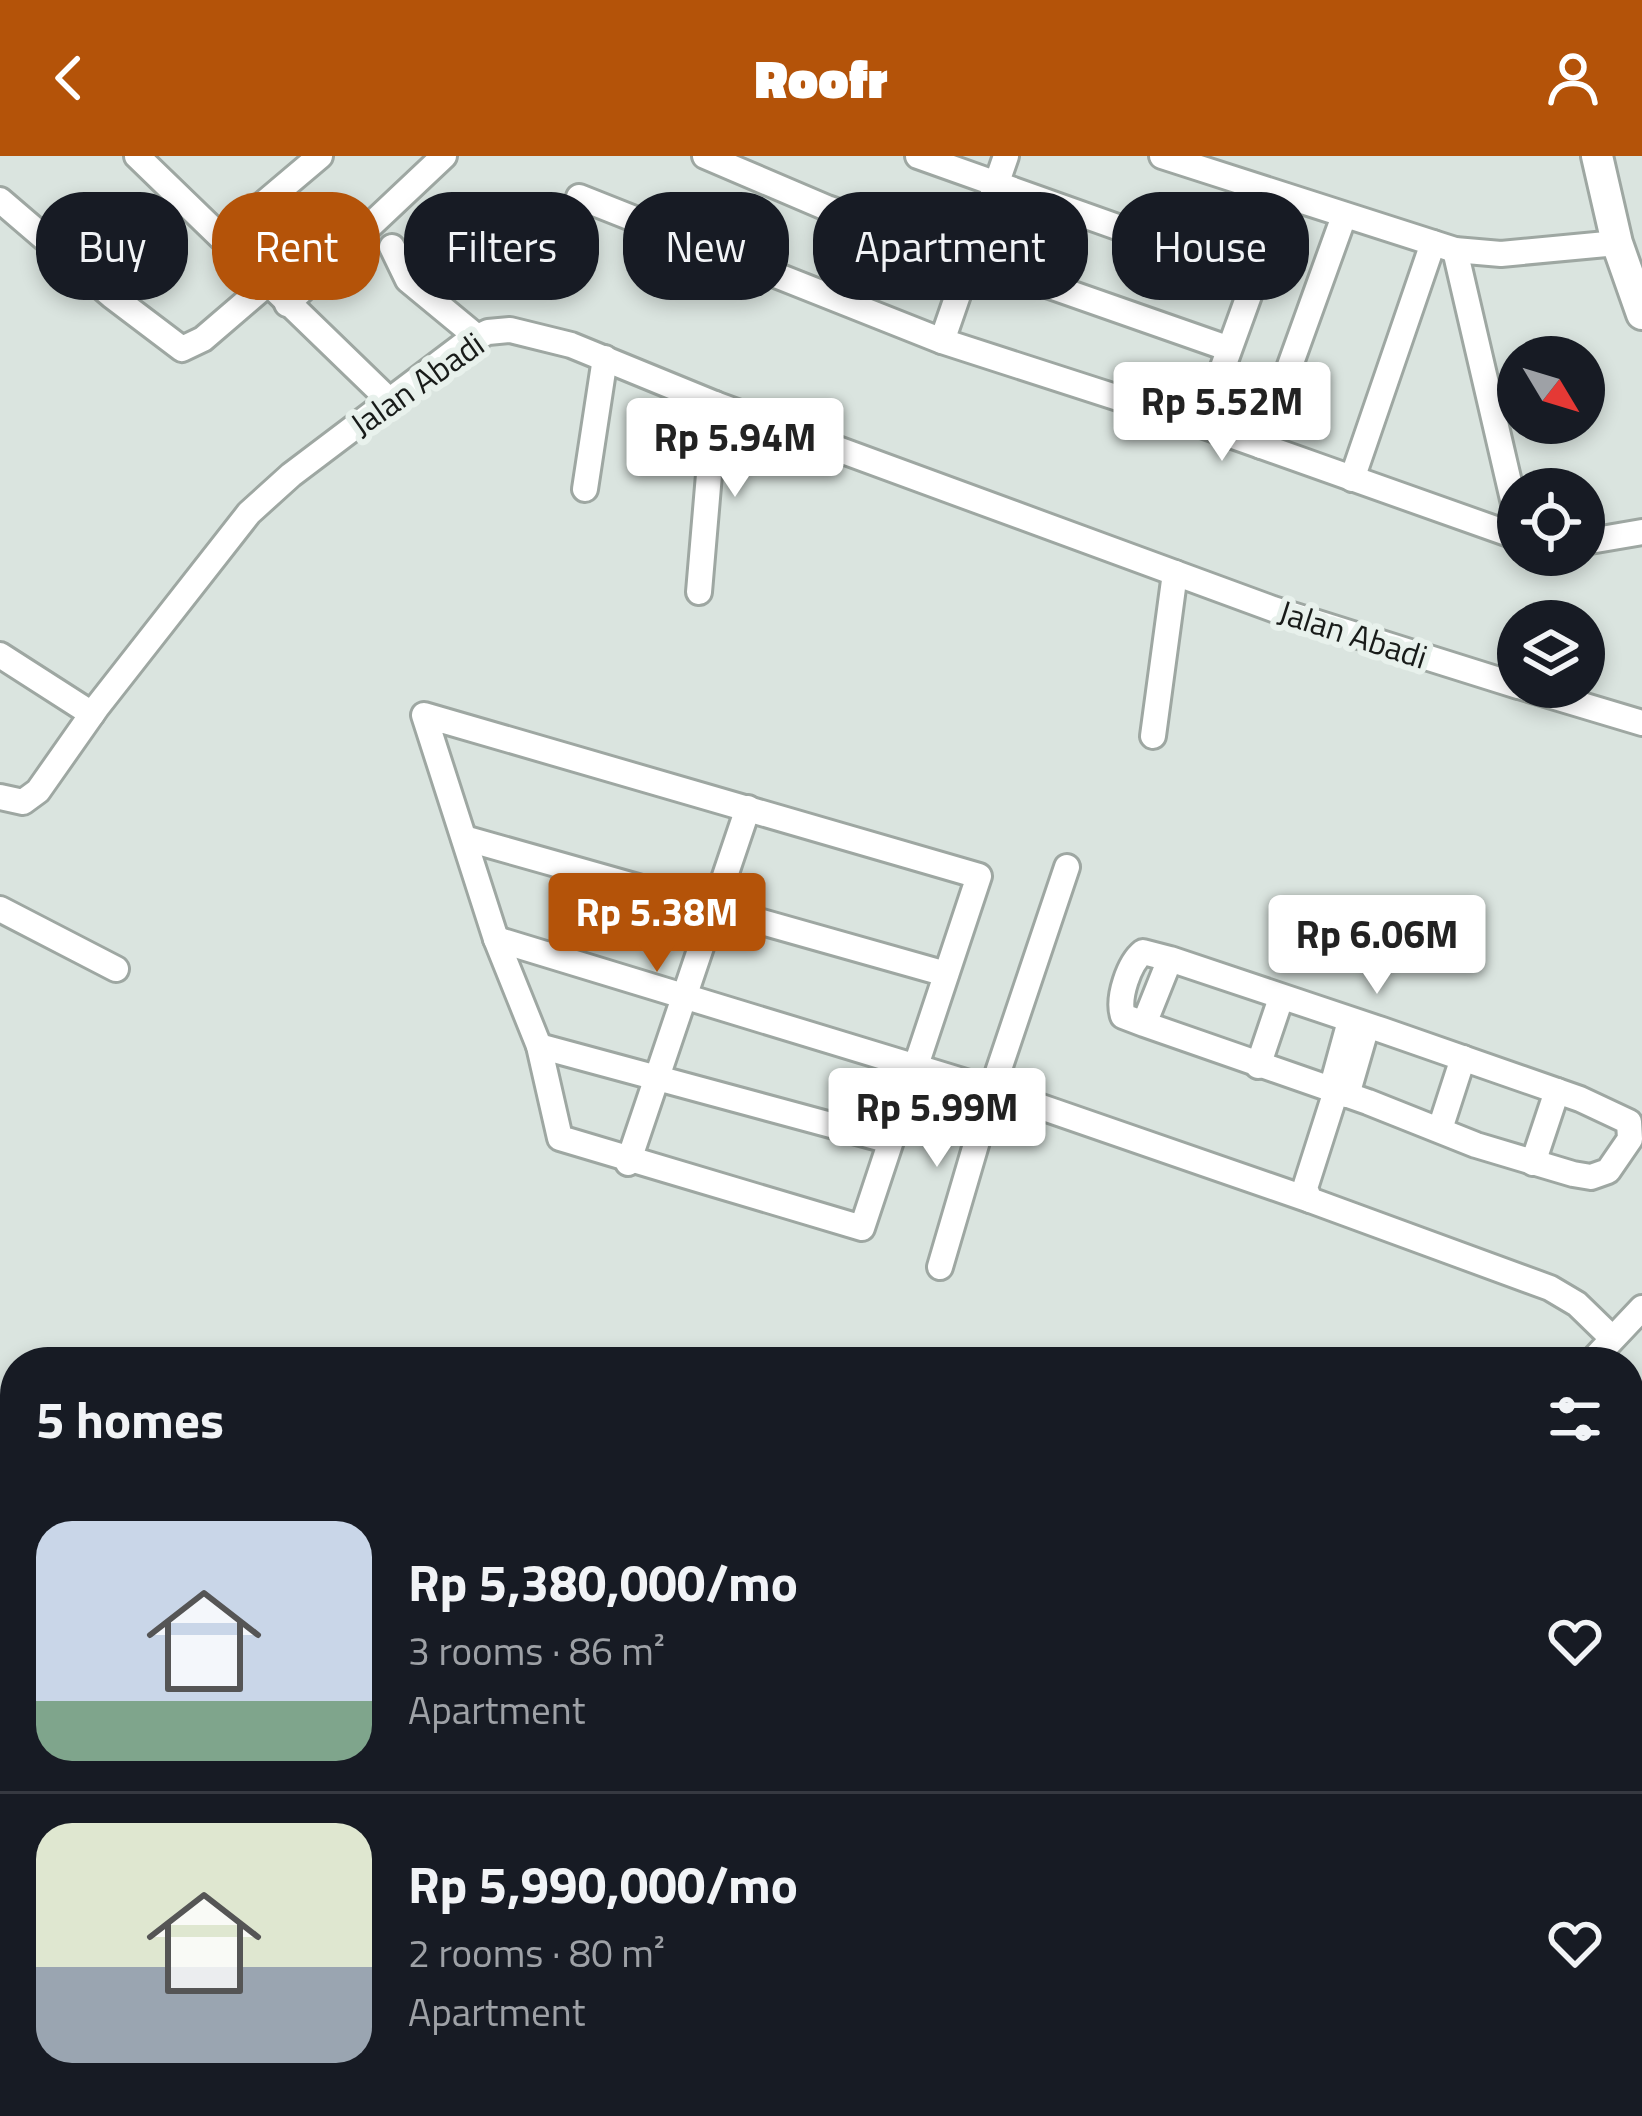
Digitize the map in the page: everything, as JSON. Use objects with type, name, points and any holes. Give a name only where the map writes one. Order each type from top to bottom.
[{"type":"main road","points":[[1597,156],[1617,243],[1642,314]]},
{"type":"street","points":[[277,192],[320,156]]},
{"type":"street","points":[[287,304],[444,156]]},
{"type":"street","points":[[705,156],[813,202]]},
{"type":"street","points":[[918,156],[1112,224]]},
{"type":"street","points":[[995,192],[1006,156]]},
{"type":"street","points":[[1162,156],[1220,165],[1277,192]]},
{"type":"street","points":[[144,158],[212,227]]},
{"type":"street","points":[[0,200],[182,349],[203,340],[249,300]]},
{"type":"street","points":[[1309,204],[1444,246],[1502,254],[1617,243]]},
{"type":"street","points":[[599,205],[942,341],[1202,424],[1497,531]]},
{"type":"street","points":[[1262,446],[1344,216]]},
{"type":"street","points":[[1352,479],[1444,246]]},
{"type":"street","points":[[1444,246],[1504,468]]},
{"type":"street","points":[[392,247],[408,280],[477,337]]},
{"type":"street","points":[[283,300],[390,400]]},
{"type":"street","points":[[942,341],[956,300]]},
{"type":"street","points":[[1085,300],[1227,348]]},
{"type":"street","points":[[1202,424],[1246,300]]},
{"type":"street","name":"Jalan Abadi","points":[[2,801],[30,800],[249,513],[390,400],[477,337],[499,330],[530,332],[605,358],[715,404],[1273,609],[1497,679]]},
{"type":"street","points":[[585,489],[605,358]]},
{"type":"street","points":[[699,592],[715,404]]},
{"type":"street","points":[[1605,538],[1642,532]]},
{"type":"street","points":[[1153,736],[1174,573]]},
{"type":"street","points":[[0,655],[92,714]]},
{"type":"street","name":"Jalan Abadi","points":[[1593,708],[1642,723]]},
{"type":"street","points":[[424,715],[748,808],[979,876],[862,1228],[560,1138],[539,1046],[496,939],[424,715]]},
{"type":"street","points":[[628,1161],[748,808]]},
{"type":"street","points":[[464,838],[946,974]]},
{"type":"street","points":[[940,1268],[992,1090],[1067,867]]},
{"type":"street","points":[[0,908],[116,969]]},
{"type":"street","points":[[496,939],[992,1090],[1310,1200],[1550,1288],[1576,1304],[1612,1338]]},
{"type":"street","points":[[1143,952],[1281,998],[1557,1091],[1629,1123],[1630,1139],[1617,1162],[1592,1178],[1533,1163],[1258,1066],[1144,1024],[1120,1010],[1136,958],[1143,952]]},
{"type":"street","points":[[1258,1066],[1281,998]]},
{"type":"street","points":[[1310,1200],[1305,1188],[1358,1023]]},
{"type":"street","points":[[539,1046],[890,1142]]},
{"type":"street","points":[[1440,1129],[1463,1058]]},
{"type":"street","points":[[1533,1163],[1557,1091]]},
{"type":"street","points":[[1604,1347],[1642,1308]]}]
